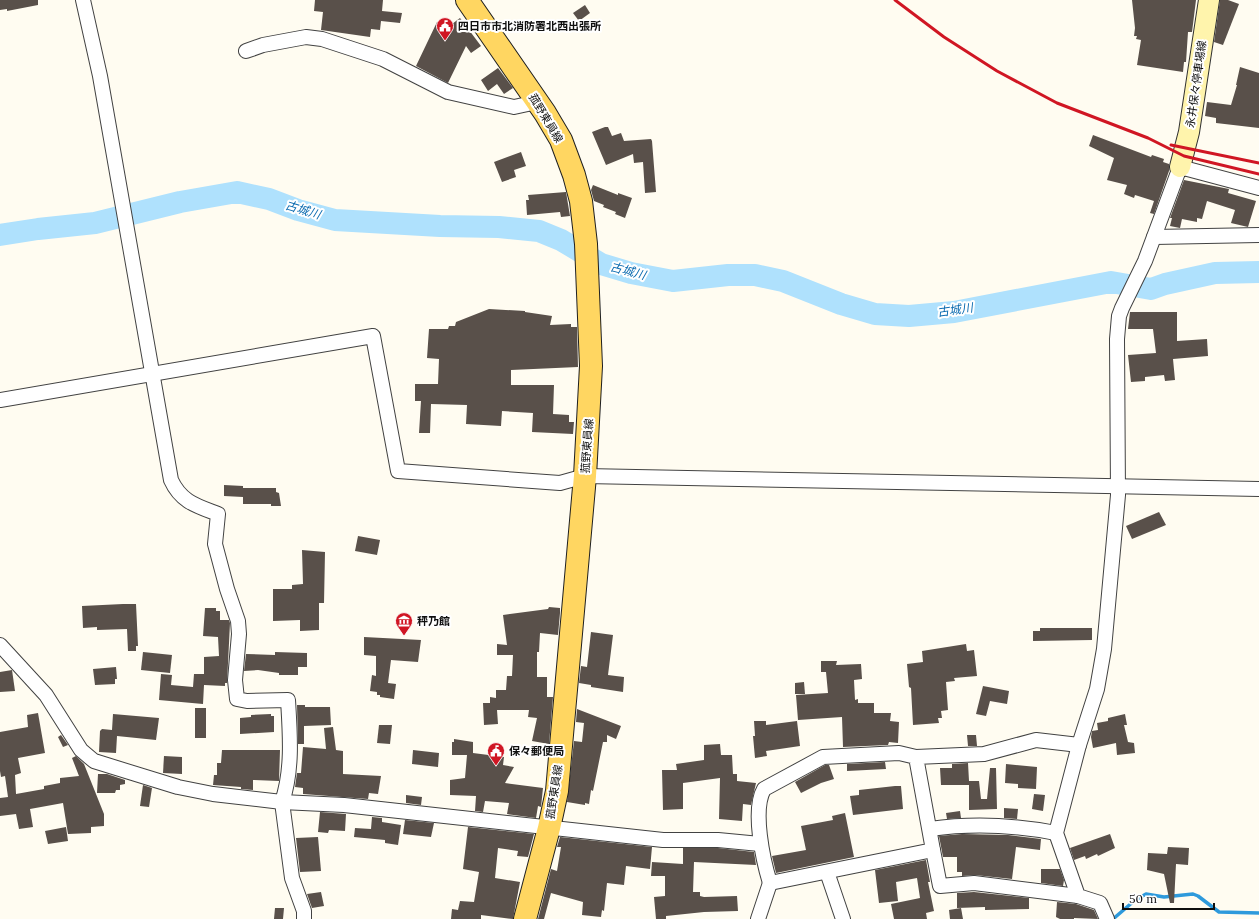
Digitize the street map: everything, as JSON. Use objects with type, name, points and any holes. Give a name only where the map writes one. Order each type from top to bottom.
[{"type":"main road","name":"菰野東員線","points":[[467,0],[537,102],[561,140],[574,175],[581,201],[586,244],[586,270],[592,366],[585,476],[557,791],[549,828],[524,919]]},
{"type":"main road","name":"永井保々停車場線","points":[[1180,167],[1189,132],[1209,0]]},
{"type":"street","points":[[83,0],[100,76],[119,193],[153,373],[170,480],[177,493],[190,503],[218,514],[215,544],[227,589],[238,621],[239,634],[235,680],[236,699],[247,701],[288,700],[290,744],[286,792],[282,802],[292,878],[304,911],[304,919]]},
{"type":"street","points":[[246,50],[263,45],[306,37],[322,39],[383,59],[448,92],[514,107],[537,102]]},
{"type":"street","points":[[1078,896],[1056,833],[1079,746],[1097,689],[1104,649],[1112,576],[1118,488],[1117,339],[1119,316],[1154,237],[1180,167],[1259,188]]},
{"type":"street","points":[[1154,237],[1259,236]]},
{"type":"street","points":[[0,400],[373,336],[398,471],[560,483],[585,476],[1118,488],[1259,489]]},
{"type":"street","points":[[0,645],[46,695],[81,750],[94,761],[150,777],[178,787],[212,794],[282,802],[344,805],[663,840],[718,840],[760,844]]},
{"type":"street","points":[[758,919],[770,882],[760,844],[760,797],[764,789],[823,757],[899,753],[916,757],[984,754],[1036,740],[1079,746]]},
{"type":"street","points":[[916,757],[940,886],[974,883],[1078,896],[1100,903],[1106,918]]},
{"type":"street","points":[[930,829],[962,825],[1024,826],[1056,833]]},
{"type":"street","points":[[770,882],[934,850]]},
{"type":"street","points":[[826,872],[843,919]]},
{"type":"building","points":[[0,0],[38,0],[38,5],[7,11],[7,9],[0,10]]},
{"type":"building","points":[[315,0],[383,0],[382,11],[402,13],[400,23],[381,21],[380,30],[371,29],[370,37],[321,30],[323,12],[314,11]]},
{"type":"building","points":[[1132,0],[1196,0],[1192,32],[1188,32],[1186,62],[1184,62],[1183,72],[1137,65],[1141,40],[1136,39],[1137,36],[1134,36],[1135,28]]},
{"type":"building","points":[[1220,0],[1228,0],[1239,4],[1223,45],[1214,42]]},
{"type":"building","points":[[585,5],[590,13],[579,21],[573,13]]},
{"type":"building","points":[[460,18],[481,46],[471,53],[466,46],[448,83],[416,66],[437,22],[448,27]]},
{"type":"building","points":[[1240,67],[1259,73],[1259,128],[1216,123],[1216,118],[1205,116],[1207,102],[1231,105],[1237,85]]},
{"type":"building","points":[[498,68],[513,88],[504,94],[497,84],[488,91],[481,80]]},
{"type":"building","points":[[608,127],[612,136],[621,133],[624,141],[651,139],[656,192],[645,193],[643,162],[634,163],[633,154],[606,165],[592,132]]},
{"type":"building","points":[[1093,135],[1151,157],[1152,155],[1164,159],[1163,162],[1169,164],[1169,171],[1154,214],[1150,213],[1154,201],[1135,195],[1134,198],[1124,194],[1127,185],[1107,180],[1114,158],[1089,146]]},
{"type":"building","points":[[521,152],[526,166],[514,170],[516,177],[502,182],[494,162]]},
{"type":"building","points":[[1184,180],[1229,189],[1228,193],[1256,201],[1248,227],[1231,223],[1235,210],[1207,201],[1202,219],[1197,218],[1197,222],[1182,219],[1180,228],[1170,226],[1172,218],[1170,218]]},
{"type":"building","points":[[593,185],[618,195],[618,193],[632,198],[625,218],[615,214],[616,212],[603,207],[604,205],[594,201],[591,190]]},
{"type":"building","points":[[566,192],[570,216],[561,217],[560,212],[527,215],[526,200],[529,200],[528,195]]},
{"type":"building","points":[[489,309],[525,311],[552,316],[550,325],[571,324],[571,327],[577,327],[578,367],[511,370],[511,385],[554,385],[553,414],[569,415],[569,422],[574,422],[573,434],[532,432],[533,413],[502,411],[501,426],[466,424],[467,405],[431,404],[430,433],[419,433],[421,401],[415,401],[415,384],[438,384],[439,359],[427,358],[429,329],[448,329],[449,326],[455,326],[456,322]]},
{"type":"building","points":[[1130,312],[1177,312],[1177,341],[1207,339],[1208,356],[1173,359],[1175,380],[1165,381],[1164,375],[1145,377],[1145,381],[1131,382],[1128,355],[1156,353],[1153,329],[1128,329]]},
{"type":"building","points":[[224,485],[243,486],[243,497],[224,496]]},
{"type":"building","points":[[243,488],[276,488],[276,492],[279,493],[281,506],[271,506],[271,504],[243,504]]},
{"type":"building","points":[[1159,512],[1166,525],[1132,539],[1126,526]]},
{"type":"building","points":[[358,536],[380,540],[377,555],[355,551]]},
{"type":"building","points":[[302,550],[325,552],[324,603],[319,603],[319,630],[300,631],[300,620],[273,621],[273,589],[292,589],[292,585],[303,584]]},
{"type":"building","points":[[136,604],[138,646],[136,646],[136,651],[128,651],[127,629],[97,630],[97,627],[83,628],[82,606]]},
{"type":"building","points":[[549,607],[560,608],[558,635],[540,633],[539,652],[537,652],[537,677],[547,677],[547,697],[553,697],[549,744],[532,741],[537,718],[528,717],[529,710],[497,710],[498,724],[484,725],[483,703],[490,703],[490,697],[496,698],[496,690],[506,690],[507,676],[512,676],[513,655],[497,655],[497,644],[507,645],[503,615],[548,609]]},
{"type":"building","points":[[205,608],[216,608],[216,611],[220,611],[220,620],[229,620],[230,623],[227,683],[225,683],[225,686],[204,685],[203,704],[159,700],[161,674],[172,675],[171,685],[193,687],[194,674],[204,674],[204,657],[219,656],[218,637],[203,636]]},
{"type":"building","points":[[1040,628],[1092,628],[1092,640],[1033,641],[1033,631],[1040,631]]},
{"type":"building","points":[[591,632],[613,635],[608,675],[624,677],[623,692],[591,687],[591,685],[579,683],[581,666],[587,667]]},
{"type":"building","points":[[364,637],[421,640],[418,662],[391,660],[388,683],[396,684],[394,699],[380,697],[380,695],[377,695],[377,692],[370,691],[372,675],[376,676],[376,656],[364,655]]},
{"type":"building","points":[[966,644],[967,651],[974,650],[977,676],[954,678],[955,681],[946,682],[948,710],[941,711],[942,718],[938,718],[939,723],[913,725],[911,688],[909,687],[907,664],[923,662],[922,651]]},
{"type":"building","points":[[143,652],[172,655],[170,673],[141,670]]},
{"type":"building","points":[[275,652],[307,653],[307,667],[298,667],[298,675],[279,675],[279,673],[258,670],[244,671],[246,654],[275,655]]},
{"type":"building","points":[[821,661],[837,661],[836,665],[861,664],[862,679],[854,680],[855,700],[858,699],[858,703],[874,703],[874,713],[891,713],[890,721],[899,722],[898,743],[889,742],[888,745],[843,747],[842,717],[798,720],[796,695],[828,693],[826,672],[821,672]]},
{"type":"building","points":[[116,667],[117,679],[115,679],[115,684],[95,685],[93,669]]},
{"type":"building","points":[[12,670],[15,691],[0,692],[0,672]]},
{"type":"building","points":[[804,682],[805,694],[795,694],[795,683]]},
{"type":"building","points":[[983,686],[1009,691],[1007,704],[990,701],[986,716],[976,714]]},
{"type":"building","points":[[297,705],[305,705],[305,707],[330,707],[331,725],[304,726],[304,744],[298,744]]},
{"type":"building","points":[[195,708],[206,708],[206,738],[195,738]]},
{"type":"building","points":[[577,709],[621,726],[616,739],[607,735],[607,742],[603,742],[593,791],[591,790],[589,804],[585,803],[585,805],[567,802],[574,741],[582,742],[584,723],[576,722]]},
{"type":"building","points":[[38,713],[45,753],[18,758],[21,773],[15,775],[16,794],[44,789],[44,786],[60,783],[60,778],[79,776],[72,758],[76,756],[84,764],[104,814],[104,826],[91,827],[91,833],[68,834],[63,803],[30,809],[33,827],[19,829],[16,814],[0,816],[0,798],[8,797],[5,776],[1,777],[0,771],[0,732],[28,727],[27,715]]},
{"type":"building","points":[[113,714],[159,718],[156,740],[117,736],[116,753],[99,752],[100,731],[102,729],[112,730]]},
{"type":"building","points":[[271,714],[271,716],[274,716],[274,732],[240,734],[240,718],[251,717],[251,715]]},
{"type":"building","points":[[1125,714],[1127,725],[1124,725],[1128,742],[1134,743],[1135,753],[1117,755],[1116,743],[1093,748],[1091,737],[1092,731],[1098,730],[1097,723],[1108,721],[1108,718]]},
{"type":"building","points":[[754,721],[766,721],[766,725],[797,721],[800,746],[766,751],[767,756],[755,758],[753,736],[755,736]]},
{"type":"building","points":[[379,725],[392,725],[390,744],[377,743]]},
{"type":"building","points":[[333,727],[336,750],[343,751],[343,774],[381,776],[378,794],[369,793],[368,799],[303,794],[303,788],[295,787],[297,773],[301,773],[303,747],[326,749],[324,728]]},
{"type":"building","points":[[61,735],[68,745],[63,747],[58,737]]},
{"type":"building","points":[[967,735],[976,735],[977,746],[968,746]]},
{"type":"building","points":[[454,739],[473,742],[473,753],[504,757],[503,765],[514,767],[505,783],[543,788],[541,807],[538,806],[536,818],[507,814],[509,803],[485,801],[483,812],[475,811],[476,796],[450,795],[450,780],[465,778],[467,755],[452,755],[452,742],[454,742]]},
{"type":"building","points":[[720,744],[721,755],[732,755],[733,774],[737,774],[737,781],[756,783],[751,805],[743,804],[742,821],[719,819],[720,778],[683,783],[683,809],[663,810],[662,770],[677,770],[676,764],[704,760],[704,745]]},
{"type":"building","points":[[222,750],[280,750],[279,781],[253,780],[253,790],[241,789],[241,787],[213,785],[214,775],[217,775],[217,763],[221,763]]},
{"type":"building","points":[[413,750],[439,753],[438,767],[412,764]]},
{"type":"building","points":[[164,756],[182,757],[182,774],[163,773]]},
{"type":"building","points":[[885,762],[886,769],[847,771],[847,764]]},
{"type":"building","points":[[968,763],[969,781],[979,781],[981,799],[987,799],[990,768],[996,768],[997,809],[969,810],[969,785],[941,785],[940,768],[952,768],[952,764]]},
{"type":"building","points":[[1006,764],[1037,767],[1036,789],[1018,788],[1018,784],[1005,783]]},
{"type":"building","points":[[825,765],[829,765],[834,779],[821,783],[801,793],[795,782]]},
{"type":"building","points":[[98,774],[107,774],[125,780],[125,784],[120,785],[120,790],[116,790],[115,793],[97,793]]},
{"type":"building","points":[[143,785],[152,788],[149,807],[140,806]]},
{"type":"building","points":[[901,786],[903,809],[853,815],[850,796],[859,795],[859,790]]},
{"type":"building","points":[[1034,794],[1045,795],[1043,811],[1032,809]]},
{"type":"building","points":[[406,795],[422,797],[421,805],[406,803]]},
{"type":"building","points":[[1004,808],[1018,809],[1017,819],[1004,818]]},
{"type":"building","points":[[960,811],[961,818],[947,819],[946,813]]},
{"type":"building","points":[[320,812],[346,814],[345,831],[329,830],[328,833],[318,832]]},
{"type":"building","points":[[845,813],[854,857],[776,873],[772,856],[806,850],[801,826],[833,820],[832,816]]},
{"type":"building","points":[[372,817],[382,818],[382,822],[401,825],[398,845],[385,843],[385,840],[354,837],[355,828],[371,829]]},
{"type":"building","points":[[405,820],[434,823],[431,837],[403,834]]},
{"type":"building","points":[[66,827],[68,841],[48,844],[45,831]]},
{"type":"building","points":[[468,827],[534,834],[528,857],[517,856],[518,851],[498,848],[495,878],[520,882],[513,919],[481,915],[481,919],[451,919],[452,909],[458,910],[460,901],[474,902],[479,872],[463,869]]},
{"type":"building","points":[[962,834],[1008,835],[1041,839],[1040,850],[1016,847],[1012,879],[975,875],[962,876],[962,872],[957,872],[957,857],[943,857],[939,836]]},
{"type":"building","points":[[1110,834],[1115,848],[1098,856],[1097,854],[1086,859],[1085,856],[1074,860],[1070,848]]},
{"type":"building","points":[[318,837],[321,871],[300,872],[296,838]]},
{"type":"building","points":[[560,837],[652,847],[650,869],[626,866],[624,885],[607,883],[604,911],[602,910],[601,917],[582,915],[583,902],[551,893],[544,919],[538,919],[551,869],[557,871],[561,847],[557,847]]},
{"type":"building","points":[[1168,847],[1189,848],[1188,865],[1176,864],[1174,903],[1170,903],[1164,874],[1147,870],[1148,853],[1167,854]]},
{"type":"building","points":[[683,848],[718,848],[754,852],[756,865],[694,862],[693,892],[700,892],[700,896],[704,897],[737,896],[738,911],[704,912],[666,916],[666,919],[656,919],[654,897],[665,896],[665,876],[651,876],[652,862],[683,864]]},
{"type":"building","points":[[926,860],[930,882],[928,882],[934,911],[926,913],[927,919],[894,919],[891,904],[920,898],[917,878],[896,882],[898,901],[879,903],[875,870]]},
{"type":"building","points":[[1041,869],[1060,869],[1064,880],[1063,886],[1041,883]]},
{"type":"building","points":[[321,892],[324,906],[312,908],[307,894]]},
{"type":"building","points":[[974,892],[1029,898],[1029,909],[985,910],[985,907],[957,908],[957,893]]},
{"type":"building","points":[[1057,902],[1076,904],[1094,910],[1098,919],[1060,919],[1056,917]]},
{"type":"building","points":[[275,908],[284,908],[283,919],[274,919]]},
{"type":"building","points":[[961,908],[963,919],[950,919],[949,910]]},
{"type":"waterway","name":"古城川","points":[[0,235],[95,223],[180,202],[237,192],[269,199],[298,210],[335,220],[440,226],[499,227],[539,231],[561,240],[601,264],[631,273],[673,281],[728,275],[755,275],[783,281],[841,304],[875,314],[909,316],[954,312],[1111,282],[1151,289],[1165,284],[1215,273],[1259,272]]},
{"type":"waterway","points":[[1113,919],[1134,901],[1146,894],[1164,897],[1193,894],[1198,896],[1219,912],[1259,913]]},
{"type":"railway","points":[[895,0],[944,37],[997,71],[1057,103],[1148,138],[1184,156],[1259,174]]},
{"type":"railway","points":[[1171,145],[1259,163]]},
{"type":"place","name":"四日市市北消防署北西出張所","points":[[445,41]]},
{"type":"place","name":"秤乃館","points":[[404,636]]},
{"type":"place","name":"保々郵便局","points":[[496,766]]}]
